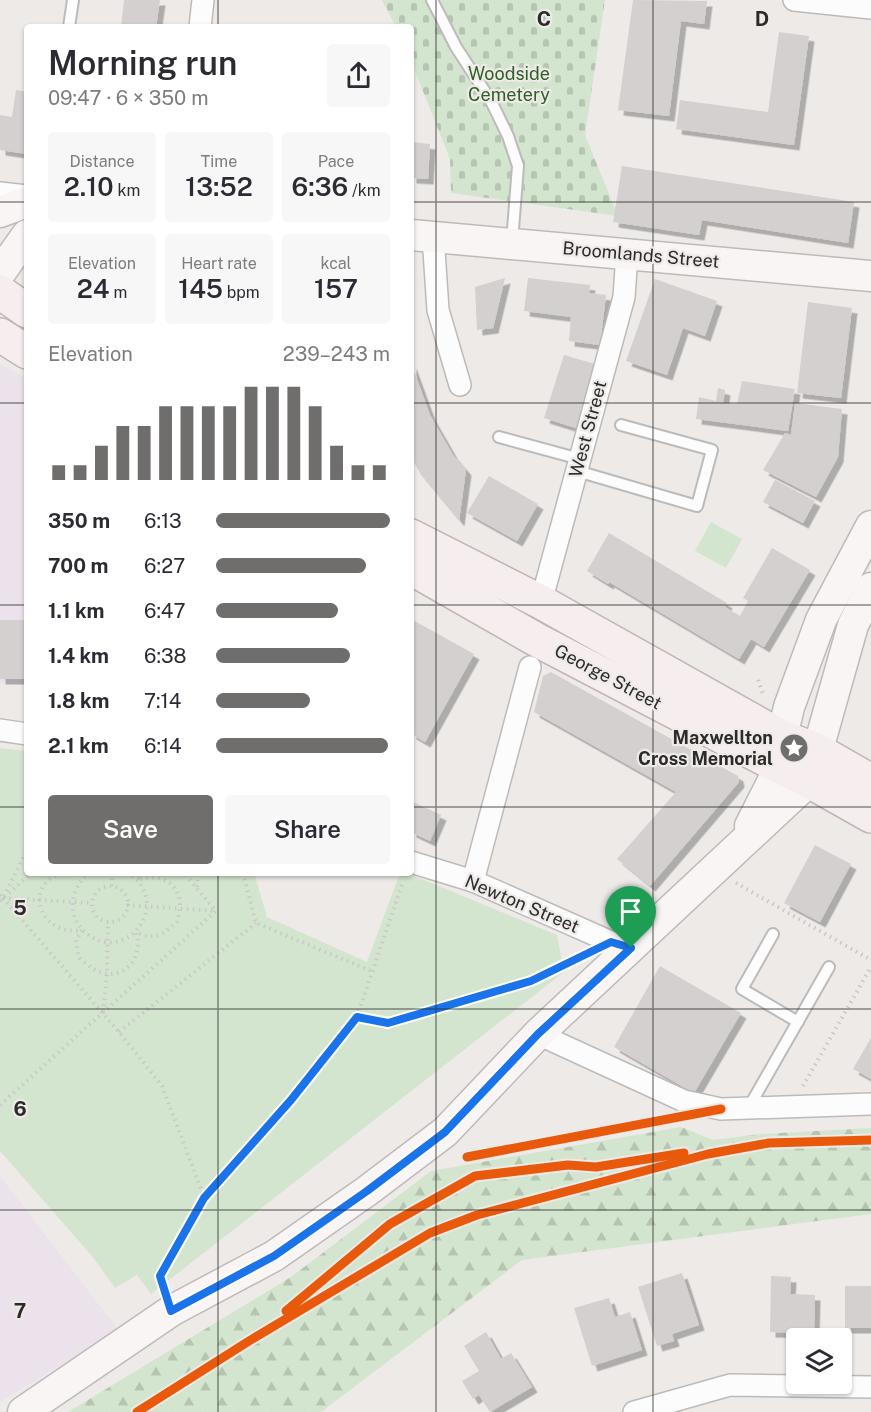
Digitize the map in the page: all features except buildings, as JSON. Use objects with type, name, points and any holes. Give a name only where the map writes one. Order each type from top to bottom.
[{"type":"main road","points":[[0,212],[24,203]]},
{"type":"main road","name":"Broomlands Street","points":[[422,235],[871,276]]},
{"type":"main road","points":[[0,273],[24,239]]},
{"type":"main road","points":[[0,292],[24,309]]},
{"type":"main road","points":[[0,334],[24,350]]},
{"type":"main road","points":[[741,845],[781,752],[789,707],[821,620],[871,526]]},
{"type":"main road","name":"George Street","points":[[414,538],[541,602],[781,752]]},
{"type":"main road","name":"George Street","points":[[414,570],[537,640],[781,752],[813,765],[871,781]]},
{"type":"main road","points":[[23,1412],[171,1311],[274,1256],[411,1159],[445,1132],[621,945],[715,871],[813,765],[853,626],[871,588]]},
{"type":"main road","name":"George Street","points":[[813,765],[871,816]]},
{"type":"street","points":[[200,24],[203,0]]},
{"type":"street","points":[[794,0],[871,8]]},
{"type":"street","points":[[0,193],[24,196]]},
{"type":"street","points":[[422,235],[438,310],[460,386]]},
{"type":"street","name":"West Street","points":[[541,602],[624,297],[627,255]]},
{"type":"street","points":[[473,881],[530,667]]},
{"type":"street","points":[[0,730],[24,734]]},
{"type":"street","name":"Newton Street","points":[[414,862],[473,881],[621,945]]},
{"type":"street","points":[[538,1034],[684,1101],[721,1109],[871,1104]]},
{"type":"street","points":[[633,1412],[730,1385],[871,1387]]},
{"type":"lane","points":[[69,24],[73,0]]},
{"type":"lane","points":[[432,0],[456,47],[491,101],[508,136],[518,166],[512,242]]},
{"type":"lane","points":[[499,437],[697,506],[712,450],[621,425]]},
{"type":"lane","points":[[773,934],[742,989],[798,1022]]},
{"type":"lane","points":[[749,1107],[829,967]]},
{"type":"path","points":[[758,680],[766,700]]},
{"type":"path","points":[[1,898],[24,856]]},
{"type":"path","points":[[715,871],[871,960]]},
{"type":"path","points":[[1,898],[27,876]]},
{"type":"path","points":[[56,876],[44,884],[39,899],[41,912],[47,921],[61,929],[72,932],[82,930]]},
{"type":"path","points":[[84,876],[72,901],[73,912],[82,930],[98,940],[108,942],[128,938],[142,925],[147,907],[144,888],[133,876]]},
{"type":"path","points":[[112,876],[112,886]]},
{"type":"path","points":[[138,880],[140,876]]},
{"type":"path","points":[[135,932],[145,936],[157,936],[166,932],[177,922],[180,908],[178,894],[171,883],[147,876],[138,880]]},
{"type":"path","points":[[187,876],[216,911]]},
{"type":"path","points":[[197,887],[198,876]]},
{"type":"path","points":[[244,876],[256,923]]},
{"type":"path","points":[[171,1311],[160,1276],[204,1198],[291,1100],[357,1017],[405,876]]},
{"type":"path","points":[[106,886],[112,886],[122,890],[128,905],[119,919],[108,922],[98,917],[92,908],[92,903],[96,892],[106,886]]},
{"type":"path","points":[[1,898],[92,903]]},
{"type":"path","points":[[1,898],[119,1032],[162,1086],[204,1198]]},
{"type":"path","points":[[128,905],[216,911]]},
{"type":"path","points":[[0,1105],[216,911]]},
{"type":"path","points":[[102,1013],[108,922]]},
{"type":"path","points":[[256,923],[371,971]]},
{"type":"path","points":[[119,1032],[256,923]]},
{"type":"path","points":[[82,930],[76,940],[80,958],[92,969],[106,974],[120,973],[131,966],[137,956],[139,943],[135,932]]},
{"type":"path","points":[[357,1017],[388,1023],[531,981],[621,945]]},
{"type":"path","points":[[792,1105],[871,967]]},
{"type":"shaded area","points":[[0,364],[24,377],[24,685],[0,683]]},
{"type":"shaded area","points":[[0,1176],[118,1330],[0,1402]]},
{"type":"green space","name":"Woodside Cemetery","points":[[382,0],[605,0],[585,135],[618,216],[451,193],[450,159],[414,69],[414,24],[394,24]]},
{"type":"green space","points":[[711,522],[742,539],[726,568],[695,551]]},
{"type":"green space","points":[[0,748],[24,751],[24,876],[255,876],[267,917],[367,962],[399,876],[414,876],[557,935],[564,972],[151,1294],[137,1275],[115,1288],[92,1256],[0,1151]]},
{"type":"green space","points":[[681,1127],[713,1140],[761,1134],[871,1128],[871,1214],[522,1260],[321,1412],[68,1412],[291,1277],[431,1171]]},
{"type":"cycle path","points":[[467,1157],[721,1109]]},
{"type":"cycle path","points":[[137,1412],[249,1341],[430,1233],[477,1215],[708,1154],[769,1143],[871,1140]]},
{"type":"cycle path","points":[[286,1311],[390,1224],[475,1176],[568,1165],[596,1167],[684,1153]]},
{"type":"place","name":"Maxwellton Cross Memorial","points":[[794,748]]},
{"type":"route","points":[[611,942],[631,948],[538,1034],[445,1132],[367,1191],[274,1256],[171,1311],[160,1276],[204,1198],[291,1100],[357,1017],[388,1023],[531,981],[611,942]]}]
